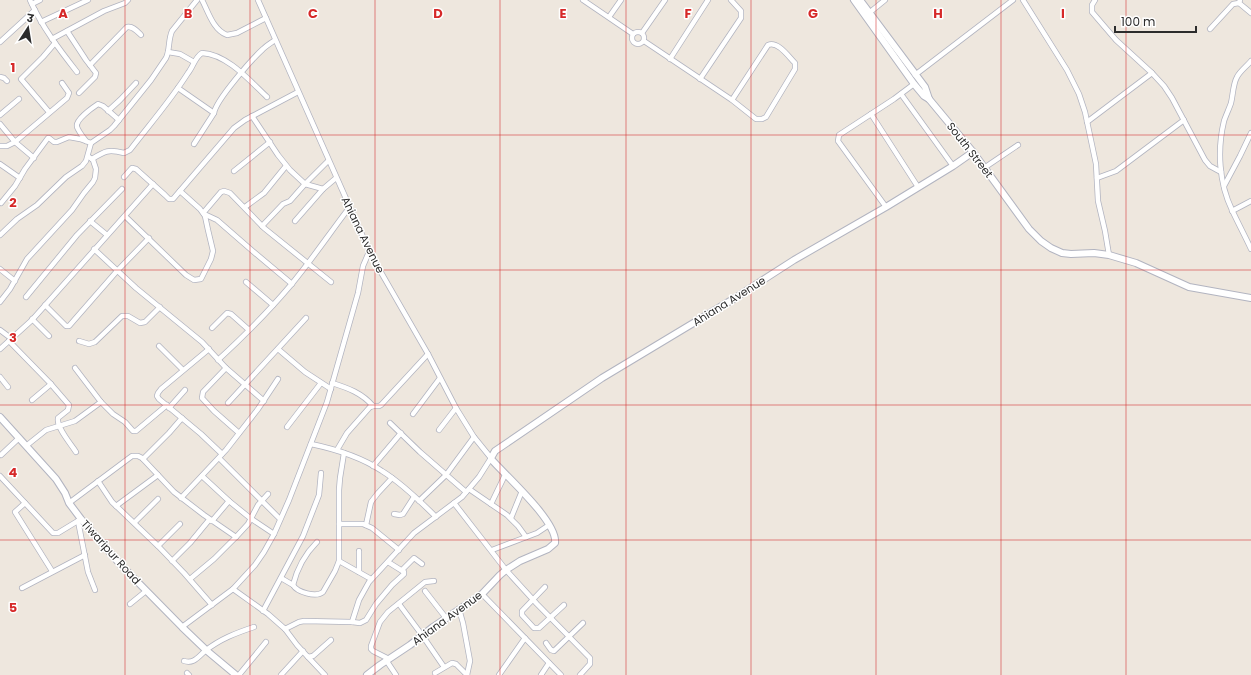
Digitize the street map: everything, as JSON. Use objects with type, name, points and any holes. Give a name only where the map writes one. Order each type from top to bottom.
[{"type":"street","points":[[40,0],[31,2],[53,41],[76,72]]},
{"type":"street","points":[[41,22],[88,0]]},
{"type":"street","points":[[49,112],[21,79],[43,57],[53,41],[67,31],[125,3],[128,0]]},
{"type":"street","points":[[0,203],[16,186],[25,169],[48,138],[57,142],[69,137],[88,142],[110,130],[151,80],[166,58],[172,31],[197,0]]},
{"type":"street","points":[[202,0],[219,31],[226,35],[238,33],[266,18]]},
{"type":"street","name":"Ahiana Avenue","points":[[258,0],[369,252],[428,354],[456,408],[474,437],[505,474],[522,490],[549,525],[555,534],[556,539],[555,543],[548,550],[520,561],[506,570],[482,594],[367,675]]},
{"type":"street","points":[[583,0],[633,34]]},
{"type":"street","points":[[609,17],[621,0]]},
{"type":"street","points":[[642,33],[664,0]]},
{"type":"street","points":[[670,59],[708,0]]},
{"type":"street","points":[[700,79],[741,18],[741,11],[731,0]]},
{"type":"street","points":[[854,0],[914,84],[924,96],[929,99]]},
{"type":"street","name":"South Street","points":[[860,0],[925,87],[929,99],[973,152],[1029,229],[1041,241],[1062,253],[1109,255],[1136,263],[1189,286],[1251,298]]},
{"type":"street","points":[[869,13],[885,0]]},
{"type":"street","points":[[916,75],[1013,0]]},
{"type":"street","points":[[1023,0],[1075,84],[1087,122],[1096,164],[1098,201],[1109,255]]},
{"type":"street","points":[[1095,0],[1091,9],[1095,17],[1134,58],[1152,73],[1172,98],[1205,160],[1210,166],[1221,172]]},
{"type":"street","points":[[1210,29],[1233,4],[1240,1],[1251,14]]},
{"type":"street","points":[[0,42],[35,10]]},
{"type":"street","points":[[90,65],[127,28],[133,28],[141,35]]},
{"type":"street","points":[[67,31],[96,73],[95,77],[79,93]]},
{"type":"street","points":[[633,34],[637,31],[642,33],[645,37],[644,41]]},
{"type":"street","points":[[633,34],[632,40],[636,44],[644,41]]},
{"type":"street","points":[[194,144],[214,113],[214,109],[241,73],[262,50],[275,40]]},
{"type":"street","points":[[644,41],[732,100],[756,119],[764,118],[795,69],[795,63],[776,44],[771,43],[768,45],[732,100]]},
{"type":"street","points":[[168,52],[180,54],[194,62]]},
{"type":"street","points":[[92,160],[107,151],[113,150],[124,153],[130,150],[178,88],[200,54],[205,53],[226,62],[241,73],[267,97]]},
{"type":"street","points":[[1251,60],[1238,75],[1225,120],[1222,136],[1221,172],[1232,211],[1251,249]]},
{"type":"street","points":[[1087,122],[1152,73]]},
{"type":"street","points":[[0,77],[7,81]]},
{"type":"street","points":[[0,146],[7,146],[15,142],[29,128],[41,120],[69,95],[62,83]]},
{"type":"street","points":[[108,111],[136,83]]},
{"type":"street","points":[[886,207],[838,141],[840,135],[914,84]]},
{"type":"street","points":[[178,88],[214,113]]},
{"type":"street","points":[[124,177],[134,168],[171,200],[175,198],[230,133],[245,120],[298,92]]},
{"type":"street","points":[[901,94],[954,166]]},
{"type":"street","points":[[0,115],[19,99]]},
{"type":"street","points":[[0,235],[17,218],[37,205],[66,177],[82,166],[86,161],[88,156],[88,142],[77,126],[79,120],[98,104],[103,106],[119,120]]},
{"type":"street","points":[[871,114],[918,187]]},
{"type":"street","points":[[252,116],[286,166],[305,184],[323,189]]},
{"type":"street","points":[[1097,178],[1116,170],[1184,120]]},
{"type":"street","points":[[0,124],[15,142],[34,158]]},
{"type":"street","points":[[1224,186],[1251,133]]},
{"type":"street","points":[[234,171],[270,142]]},
{"type":"street","points":[[984,168],[1018,145]]},
{"type":"street","name":"Ahiana Avenue","points":[[491,458],[496,451],[602,378],[736,298],[794,260],[954,166],[973,152]]},
{"type":"street","points":[[0,302],[15,281],[27,259],[72,210],[93,182],[96,169],[92,160],[88,156]]},
{"type":"street","points":[[262,226],[283,204],[290,201],[328,161]]},
{"type":"street","points":[[0,164],[20,178]]},
{"type":"street","points":[[245,207],[264,193],[286,166]]},
{"type":"street","points":[[295,221],[323,189],[336,178]]},
{"type":"street","points":[[0,349],[11,340],[45,305],[153,184]]},
{"type":"street","points":[[26,297],[77,235],[122,189]]},
{"type":"street","points":[[180,191],[204,213],[217,220],[292,284]]},
{"type":"street","points":[[204,213],[224,191],[230,193],[262,226],[331,282]]},
{"type":"street","points":[[1232,211],[1251,201]]},
{"type":"street","points":[[218,360],[249,330],[292,284],[349,208]]},
{"type":"street","points":[[125,216],[186,275],[194,280],[201,279],[211,259],[213,251],[204,213]]},
{"type":"street","points":[[90,221],[107,235]]},
{"type":"street","points":[[45,305],[66,326],[69,326],[117,271],[149,238]]},
{"type":"street","points":[[94,249],[136,288],[209,349],[226,368],[264,401]]},
{"type":"street","points":[[182,627],[233,589],[255,565],[274,534],[327,402],[358,293],[363,266],[369,252]]},
{"type":"street","points":[[0,269],[15,281]]},
{"type":"street","points":[[246,282],[273,305]]},
{"type":"street","points":[[79,341],[89,344],[95,342],[122,316],[128,316],[140,323],[145,322],[160,307]]},
{"type":"street","points":[[212,328],[227,313],[229,313],[249,330]]},
{"type":"street","points":[[228,403],[306,318]]},
{"type":"street","points":[[32,319],[49,336]]},
{"type":"street","points":[[0,330],[52,384],[69,406],[68,410],[58,418],[57,421],[76,452]]},
{"type":"street","points":[[159,346],[183,370]]},
{"type":"street","points":[[209,349],[158,393],[158,397],[201,434],[280,519]]},
{"type":"street","points":[[278,349],[305,372],[330,389]]},
{"type":"street","points":[[337,450],[351,427],[370,407],[377,407],[381,405],[428,354]]},
{"type":"street","points":[[75,368],[101,402],[113,414],[125,422],[134,432],[168,407],[185,390]]},
{"type":"street","points":[[226,368],[203,392],[202,398],[214,411],[239,432]]},
{"type":"street","points":[[0,377],[8,387]]},
{"type":"street","points":[[413,414],[440,378]]},
{"type":"street","points":[[181,498],[220,456],[264,401],[278,379]]},
{"type":"street","points":[[287,427],[321,383]]},
{"type":"street","points":[[332,383],[364,396],[373,406]]},
{"type":"street","points":[[32,400],[52,384]]},
{"type":"street","points":[[26,446],[46,430],[75,421],[101,402]]},
{"type":"street","points":[[439,430],[456,408]]},
{"type":"street","name":"Tiwaripur Road","points":[[0,417],[56,479],[79,520],[182,627],[206,650],[237,675]]},
{"type":"street","points":[[143,459],[182,418]]},
{"type":"street","points":[[390,422],[446,475],[467,491],[511,518],[526,537]]},
{"type":"street","points":[[373,466],[402,433]]},
{"type":"street","points":[[420,501],[446,475],[474,437]]},
{"type":"street","points":[[1,455],[19,438]]},
{"type":"street","points":[[311,444],[337,450],[373,466],[392,478],[420,501],[436,517]]},
{"type":"street","points":[[281,578],[304,592],[320,594],[335,571],[339,561],[340,478],[344,453]]},
{"type":"street","points":[[69,503],[132,456],[138,456],[143,459],[181,498],[212,521],[236,536]]},
{"type":"street","points":[[352,622],[359,600],[371,580],[414,534],[467,491],[479,477],[491,458]]},
{"type":"street","points":[[263,611],[303,536],[317,502],[321,473]]},
{"type":"street","points":[[490,504],[505,474]]},
{"type":"street","points":[[116,506],[158,475]]},
{"type":"street","points":[[0,476],[53,533],[58,533],[79,520],[84,555],[88,572],[95,590]]},
{"type":"street","points":[[202,476],[250,518],[274,534]]},
{"type":"street","points":[[366,525],[371,502],[378,492],[392,478]]},
{"type":"street","points":[[98,481],[116,506],[135,522],[172,560],[212,605]]},
{"type":"street","points":[[511,518],[522,490]]},
{"type":"street","points":[[190,579],[214,559],[248,524],[255,509],[268,494]]},
{"type":"street","points":[[394,514],[402,514],[414,497]]},
{"type":"street","points":[[135,522],[158,499]]},
{"type":"street","points":[[172,560],[190,543],[209,520],[212,521],[229,501]]},
{"type":"street","points":[[25,503],[15,512],[52,572]]},
{"type":"street","points":[[454,503],[492,550],[506,570],[590,658],[590,664],[580,675]]},
{"type":"street","points":[[158,546],[180,524]]},
{"type":"street","points":[[339,524],[366,525],[372,528],[399,550]]},
{"type":"street","points":[[492,550],[526,537],[549,525]]},
{"type":"street","points":[[293,585],[309,551],[317,542]]},
{"type":"street","points":[[359,551],[359,572]]},
{"type":"street","points":[[22,588],[84,555]]},
{"type":"street","points":[[402,570],[414,558],[422,564]]},
{"type":"street","points":[[339,561],[371,580]]},
{"type":"street","points":[[285,628],[304,621],[360,623],[366,620],[376,604],[392,585],[404,574],[402,570],[388,562]]},
{"type":"street","points":[[396,675],[388,659],[371,649],[380,622],[425,582],[434,581]]},
{"type":"street","points":[[545,587],[522,611],[522,615],[534,628],[536,629],[542,626],[564,605]]},
{"type":"street","points":[[233,589],[285,628],[308,657],[325,675]]},
{"type":"street","points":[[130,604],[146,591]]},
{"type":"street","points":[[425,591],[446,618]]},
{"type":"street","points":[[482,594],[562,675]]},
{"type":"street","points":[[399,604],[444,667]]},
{"type":"street","points":[[459,609],[470,661],[467,675]]},
{"type":"street","points":[[546,643],[551,650],[554,651],[583,623]]},
{"type":"street","points":[[184,661],[194,661],[206,650],[227,637],[254,627]]},
{"type":"street","points":[[499,675],[525,638]]},
{"type":"street","points":[[308,657],[313,656],[331,640]]},
{"type":"street","points":[[237,675],[266,642]]},
{"type":"street","points":[[281,675],[303,651]]},
{"type":"street","points":[[435,673],[450,663],[454,663],[467,675]]},
{"type":"street","points":[[541,675],[549,663]]}]
